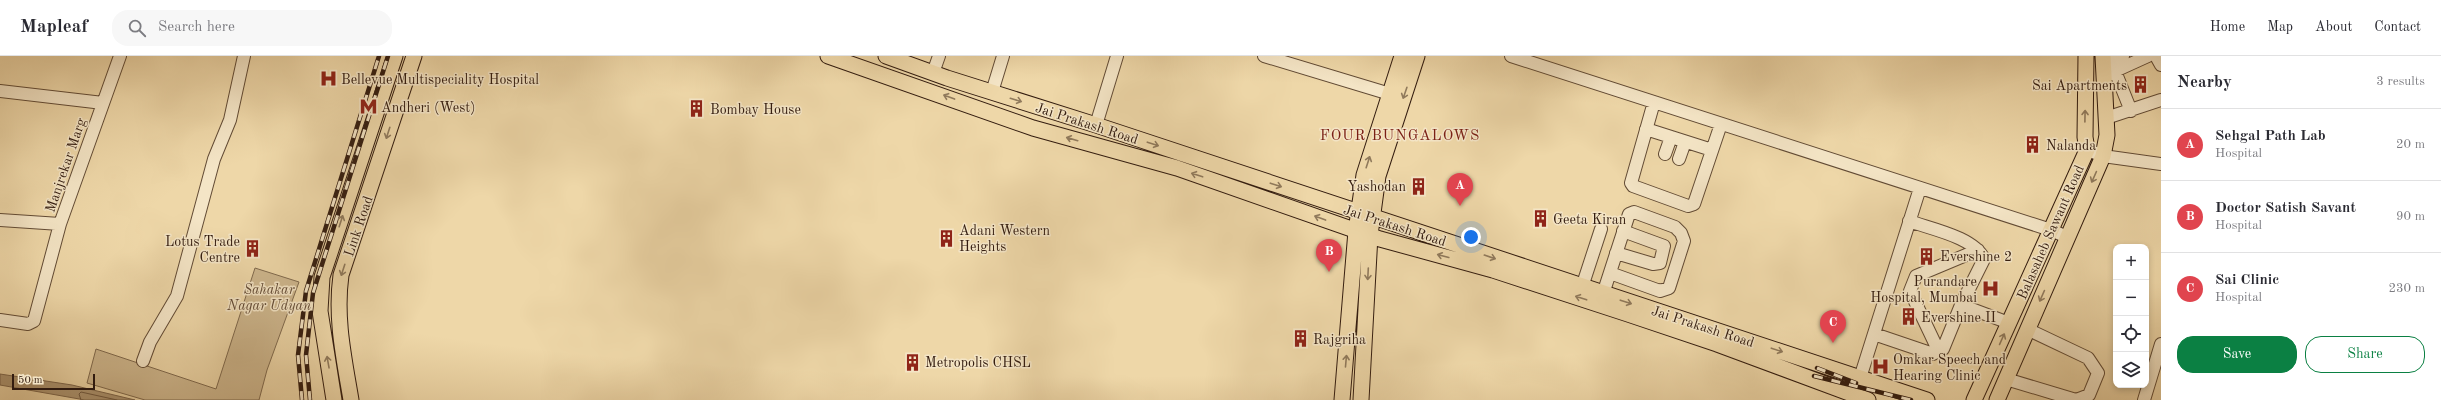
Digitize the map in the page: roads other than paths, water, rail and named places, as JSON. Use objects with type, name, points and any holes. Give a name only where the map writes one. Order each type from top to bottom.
[{"type":"main road","name":"Link Road","points":[[334,400],[320,311],[322,277],[395,56]]},
{"type":"main road","name":"Link Road","points":[[351,400],[338,326],[337,300],[341,276],[414,56]]},
{"type":"main road","name":"Jai Prakash Road","points":[[828,56],[1033,128],[1176,168],[1363,233],[1493,270],[1628,314],[1717,344],[1832,388],[1868,400]]},
{"type":"main road","name":"Jai Prakash Road","points":[[886,56],[933,73],[1096,125],[1366,216],[1927,400]]},
{"type":"main road","points":[[1366,216],[1364,175],[1402,56]]},
{"type":"main road","points":[[1342,400],[1366,216],[1417,56]]},
{"type":"main road","name":"Balasaheb Sawant Road","points":[[1974,400],[2087,150],[2085,138],[2086,56]]},
{"type":"main road","name":"Balasaheb Sawant Road","points":[[1997,400],[2103,156],[2106,118],[2106,67]]},
{"type":"main road","points":[[1361,400],[1363,233]]},
{"type":"main road","points":[[1832,388],[1838,370]]},
{"type":"street","name":"Manjrekar Marg","points":[[0,220],[60,224],[120,56]]},
{"type":"street","points":[[143,361],[150,342],[177,296],[214,159],[230,120],[244,56]]},
{"type":"street","points":[[933,73],[939,56]]},
{"type":"street","points":[[992,92],[1003,56]]},
{"type":"street","points":[[1096,125],[1117,56]]},
{"type":"street","points":[[1511,56],[2051,230],[2068,237]]},
{"type":"street","points":[[2106,67],[2123,56]]},
{"type":"street","points":[[2106,67],[2148,56]]},
{"type":"street","points":[[2156,56],[2161,65]]},
{"type":"street","points":[[1269,57],[1299,62],[1390,94]]},
{"type":"street","points":[[2106,67],[2131,111]]},
{"type":"street","name":"Manjrekar Marg","points":[[0,91],[103,103]]},
{"type":"street","points":[[2106,118],[2161,100]]},
{"type":"street","points":[[1654,102],[1631,183],[1633,186],[1688,206],[1694,204],[1721,124]]},
{"type":"street","points":[[1646,128],[1712,150]]},
{"type":"street","points":[[1665,154],[1670,137]]},
{"type":"street","points":[[1679,159],[1685,142]]},
{"type":"street","points":[[2087,150],[2103,156],[2161,164]]},
{"type":"street","points":[[1860,378],[1920,188]]},
{"type":"street","points":[[1603,294],[1629,214],[1634,212],[1676,227],[1681,233],[1684,241],[1668,288],[1665,290],[1660,291],[1610,273]]},
{"type":"street","points":[[1874,334],[1933,354],[1939,352],[1943,349],[1984,260],[1972,244],[1909,221]]},
{"type":"street","points":[[0,320],[28,324],[34,321],[60,224]]},
{"type":"street","points":[[1582,287],[1601,228]]},
{"type":"street","points":[[1616,253],[1653,264],[1660,263],[1664,246],[1623,231]]},
{"type":"street","points":[[1939,352],[1910,291],[1916,276],[1978,250]]},
{"type":"street","points":[[1962,305],[2009,323]]},
{"type":"street","points":[[2006,378],[2076,400],[2089,395],[2098,373],[2088,358],[2027,329]]},
{"type":"street","points":[[2144,400],[2158,363],[2161,344]]},
{"type":"water","points":[[0,374],[72,385],[135,400],[85,400],[0,385]]},
{"type":"railway","points":[[302,400],[298,355],[306,291],[379,56]]},
{"type":"railway","points":[[310,400],[306,355],[313,293],[388,56]]},
{"type":"railway","points":[[1817,368],[1856,383]]},
{"type":"railway","points":[[1814,376],[1911,400]]},
{"type":"place","name":"Bellevue Multispeciality Hospital","points":[[328,79]]},
{"type":"place","name":"Sai Apartments","points":[[2140,85]]},
{"type":"place","name":"Andheri (West)","points":[[368,107]]},
{"type":"place","name":"Bombay House","points":[[697,109]]},
{"type":"place","name":"Nalanda","points":[[2033,145]]},
{"type":"place","name":"Yashodan","points":[[1419,186]]},
{"type":"place","name":"Sehgal Path Lab","points":[[1460,206]]},
{"type":"place","name":"Geeta Kiran","points":[[1540,219]]},
{"type":"place","name":"Adani Western Heights","points":[[946,238]]},
{"type":"place","name":"Lotus Trade Centre","points":[[253,249]]},
{"type":"place","name":"Evershine 2","points":[[1927,256]]},
{"type":"place","name":"Doctor Satish Savant","points":[[1329,272]]},
{"type":"place","name":"Purandare Hospital, Mumbai","points":[[1990,289]]},
{"type":"place","name":"Evershine II","points":[[1908,317]]},
{"type":"place","name":"Rajgriha","points":[[1300,339]]},
{"type":"place","name":"Sai Clinic","points":[[1833,343]]},
{"type":"place","name":"Metropolis CHSL","points":[[912,362]]},
{"type":"place","name":"Omkar Speech and Hearing Clinic","points":[[1880,367]]},
{"type":"district","name":"FOUR BUNGALOWS","points":[[1400,135]]},
{"type":"park label","name":"Sahakar Nagar Udyan","points":[[269,298]]}]
